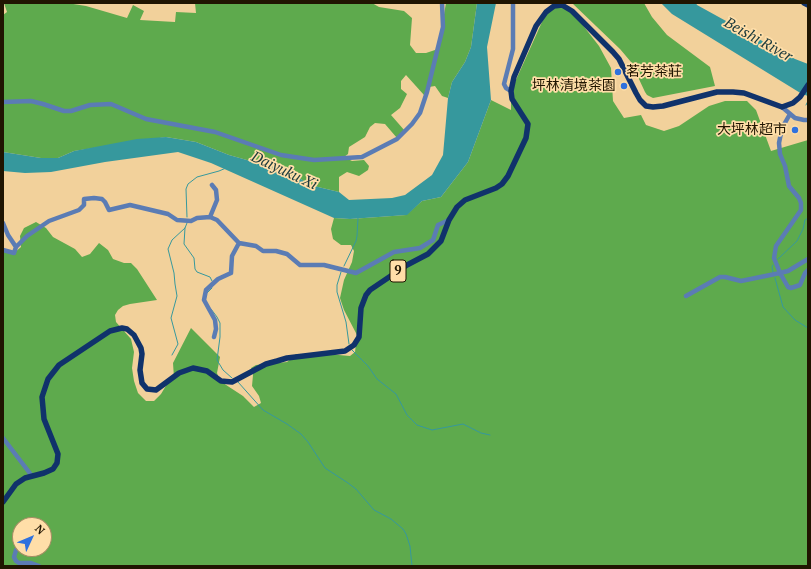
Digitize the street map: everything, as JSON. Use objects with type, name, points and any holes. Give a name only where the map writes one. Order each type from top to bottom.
[{"type":"main road","points":[[804,3],[808,5]]},
{"type":"main road","points":[[511,91],[518,65],[541,18],[549,9],[554,6],[562,5],[572,11],[616,56],[640,100],[646,106],[663,106],[717,92],[733,92],[744,93],[782,107],[793,103],[808,85]]},
{"type":"main road","name":"9","points":[[3,502],[16,484],[25,478],[53,469],[57,463],[58,454],[44,419],[42,397],[48,379],[59,365],[110,331],[122,328],[127,329],[134,335],[141,348],[140,378],[147,388],[156,390],[179,373],[193,368],[207,371],[221,381],[232,382],[266,364],[287,358],[345,351],[350,349],[358,341],[361,308],[366,295],[370,290],[407,265],[428,254],[441,240],[449,220],[457,207],[465,200],[496,188],[502,184],[508,176],[526,138],[528,124],[514,103],[511,91]]},
{"type":"street","points":[[3,102],[31,101],[64,112],[90,105],[111,104],[146,119],[215,132],[287,156],[314,160],[362,157],[397,138],[412,124],[420,113],[427,92],[442,28],[442,3]]},
{"type":"street","points":[[511,91],[506,88],[504,84],[513,49],[512,3]]},
{"type":"street","points":[[782,107],[798,119],[808,120]]},
{"type":"street","points":[[790,114],[782,128],[779,143],[780,154],[785,166],[789,186],[799,198],[801,203],[800,210],[776,246],[774,258],[780,274],[788,287],[794,288],[800,285],[805,273],[808,270]]},
{"type":"street","points":[[210,217],[217,200],[216,190],[212,185]]},
{"type":"street","points":[[3,250],[14,253],[16,247],[27,236],[49,221],[79,210],[84,205],[84,199],[94,198],[102,199],[109,210],[130,205],[168,214],[177,220],[191,221],[197,218],[210,217],[217,220],[239,243],[256,246],[263,251],[276,251],[287,254],[300,265],[324,265],[356,273],[394,252],[420,248],[433,240],[438,225],[449,220]]},
{"type":"street","points":[[3,223],[8,235],[16,247]]},
{"type":"street","points":[[214,337],[216,329],[215,320],[204,300],[206,290],[218,279],[231,273],[232,256],[239,243]]},
{"type":"street","points":[[686,296],[720,277],[740,281],[780,274],[808,259]]},
{"type":"street","points":[[3,438],[32,476]]},
{"type":"street","points":[[14,557],[16,561],[31,563],[39,566]]},
{"type":"green space","points":[[4,3],[67,3],[86,6],[127,18],[133,5],[144,11],[140,20],[175,22],[176,12],[196,13],[195,3],[372,3],[379,7],[404,11],[412,18],[410,45],[416,53],[426,53],[438,49],[446,3],[477,3],[471,47],[465,62],[452,82],[448,98],[442,96],[435,86],[429,87],[424,95],[406,75],[401,81],[401,89],[407,94],[400,108],[391,115],[405,131],[397,138],[385,124],[375,123],[370,127],[365,137],[349,147],[348,154],[344,157],[352,161],[364,160],[369,166],[368,170],[359,176],[347,172],[339,177],[339,192],[314,186],[277,167],[229,155],[196,142],[166,137],[74,151],[58,158],[41,158],[3,152],[3,15],[7,12]]},
{"type":"green space","points":[[572,3],[644,3],[652,17],[667,35],[710,67],[715,86],[653,98],[647,95],[631,62],[620,49]]},
{"type":"green space","points":[[554,6],[564,6],[578,19],[599,46],[611,68],[613,101],[624,118],[641,115],[646,125],[664,131],[679,126],[709,106],[725,101],[747,101],[756,110],[771,151],[808,140],[808,566],[3,566],[3,250],[14,253],[21,247],[20,236],[24,228],[36,222],[46,228],[53,237],[75,249],[82,257],[90,254],[99,243],[108,250],[113,259],[124,263],[131,263],[137,269],[157,300],[123,306],[115,315],[116,322],[131,339],[134,352],[132,368],[134,381],[138,393],[146,401],[154,401],[161,394],[167,384],[174,378],[173,363],[191,328],[220,357],[217,373],[220,381],[243,396],[254,407],[261,403],[259,396],[252,386],[253,375],[251,368],[256,365],[287,362],[296,354],[350,356],[355,352],[357,335],[344,310],[340,298],[344,280],[352,262],[354,251],[351,245],[341,245],[333,239],[331,229],[334,218],[350,219],[406,215],[422,201],[441,197],[468,162],[491,100],[511,110],[511,91],[546,13]]},
{"type":"water","name":"Daiyuku Xi","points":[[477,3],[496,3],[487,47],[491,100],[468,162],[441,197],[422,201],[407,215],[350,219],[334,218],[211,163],[178,152],[105,162],[51,172],[25,173],[3,171],[3,152],[41,158],[58,158],[74,151],[137,139],[166,137],[196,142],[229,155],[277,167],[314,186],[339,192],[349,200],[392,198],[405,195],[432,175],[443,155],[448,98],[452,82],[465,62],[471,47]]},
{"type":"water","name":"Beishi River","points":[[661,3],[696,3],[697,5],[795,59],[808,64],[808,96],[802,94],[672,14]]},
{"type":"waterway","points":[[806,105],[808,101]]},
{"type":"waterway","points":[[187,217],[186,189],[188,184],[197,177],[226,168]]},
{"type":"waterway","points":[[344,266],[356,241],[358,218]]},
{"type":"waterway","points":[[778,259],[797,241],[803,229],[805,220],[808,218]]},
{"type":"waterway","points":[[172,355],[178,344],[171,318],[177,296],[174,273],[168,249],[172,240],[185,228],[187,223]]},
{"type":"waterway","points":[[185,228],[184,244],[194,258],[195,269],[197,272],[210,277],[212,281]]},
{"type":"waterway","points":[[773,265],[773,272]]},
{"type":"waterway","points":[[341,272],[337,285],[337,292],[346,322],[349,344]]},
{"type":"waterway","points":[[775,278],[783,307],[795,320],[808,328]]},
{"type":"waterway","points":[[207,293],[212,288]]},
{"type":"waterway","points":[[211,309],[220,323],[217,360],[223,370],[232,378]]},
{"type":"waterway","points":[[352,350],[368,366],[377,379],[396,394],[407,415],[417,425],[432,430],[463,424],[481,433],[490,435]]},
{"type":"waterway","points":[[238,382],[263,410],[301,434],[325,468],[356,489],[374,510],[391,519],[403,529],[410,546],[412,566]]},
{"type":"place","name":"茗芳茶莊","points":[[618,72]]},
{"type":"place","name":"坪林清境茶園","points":[[624,86]]},
{"type":"place","name":"大坪林超市","points":[[795,130]]}]
